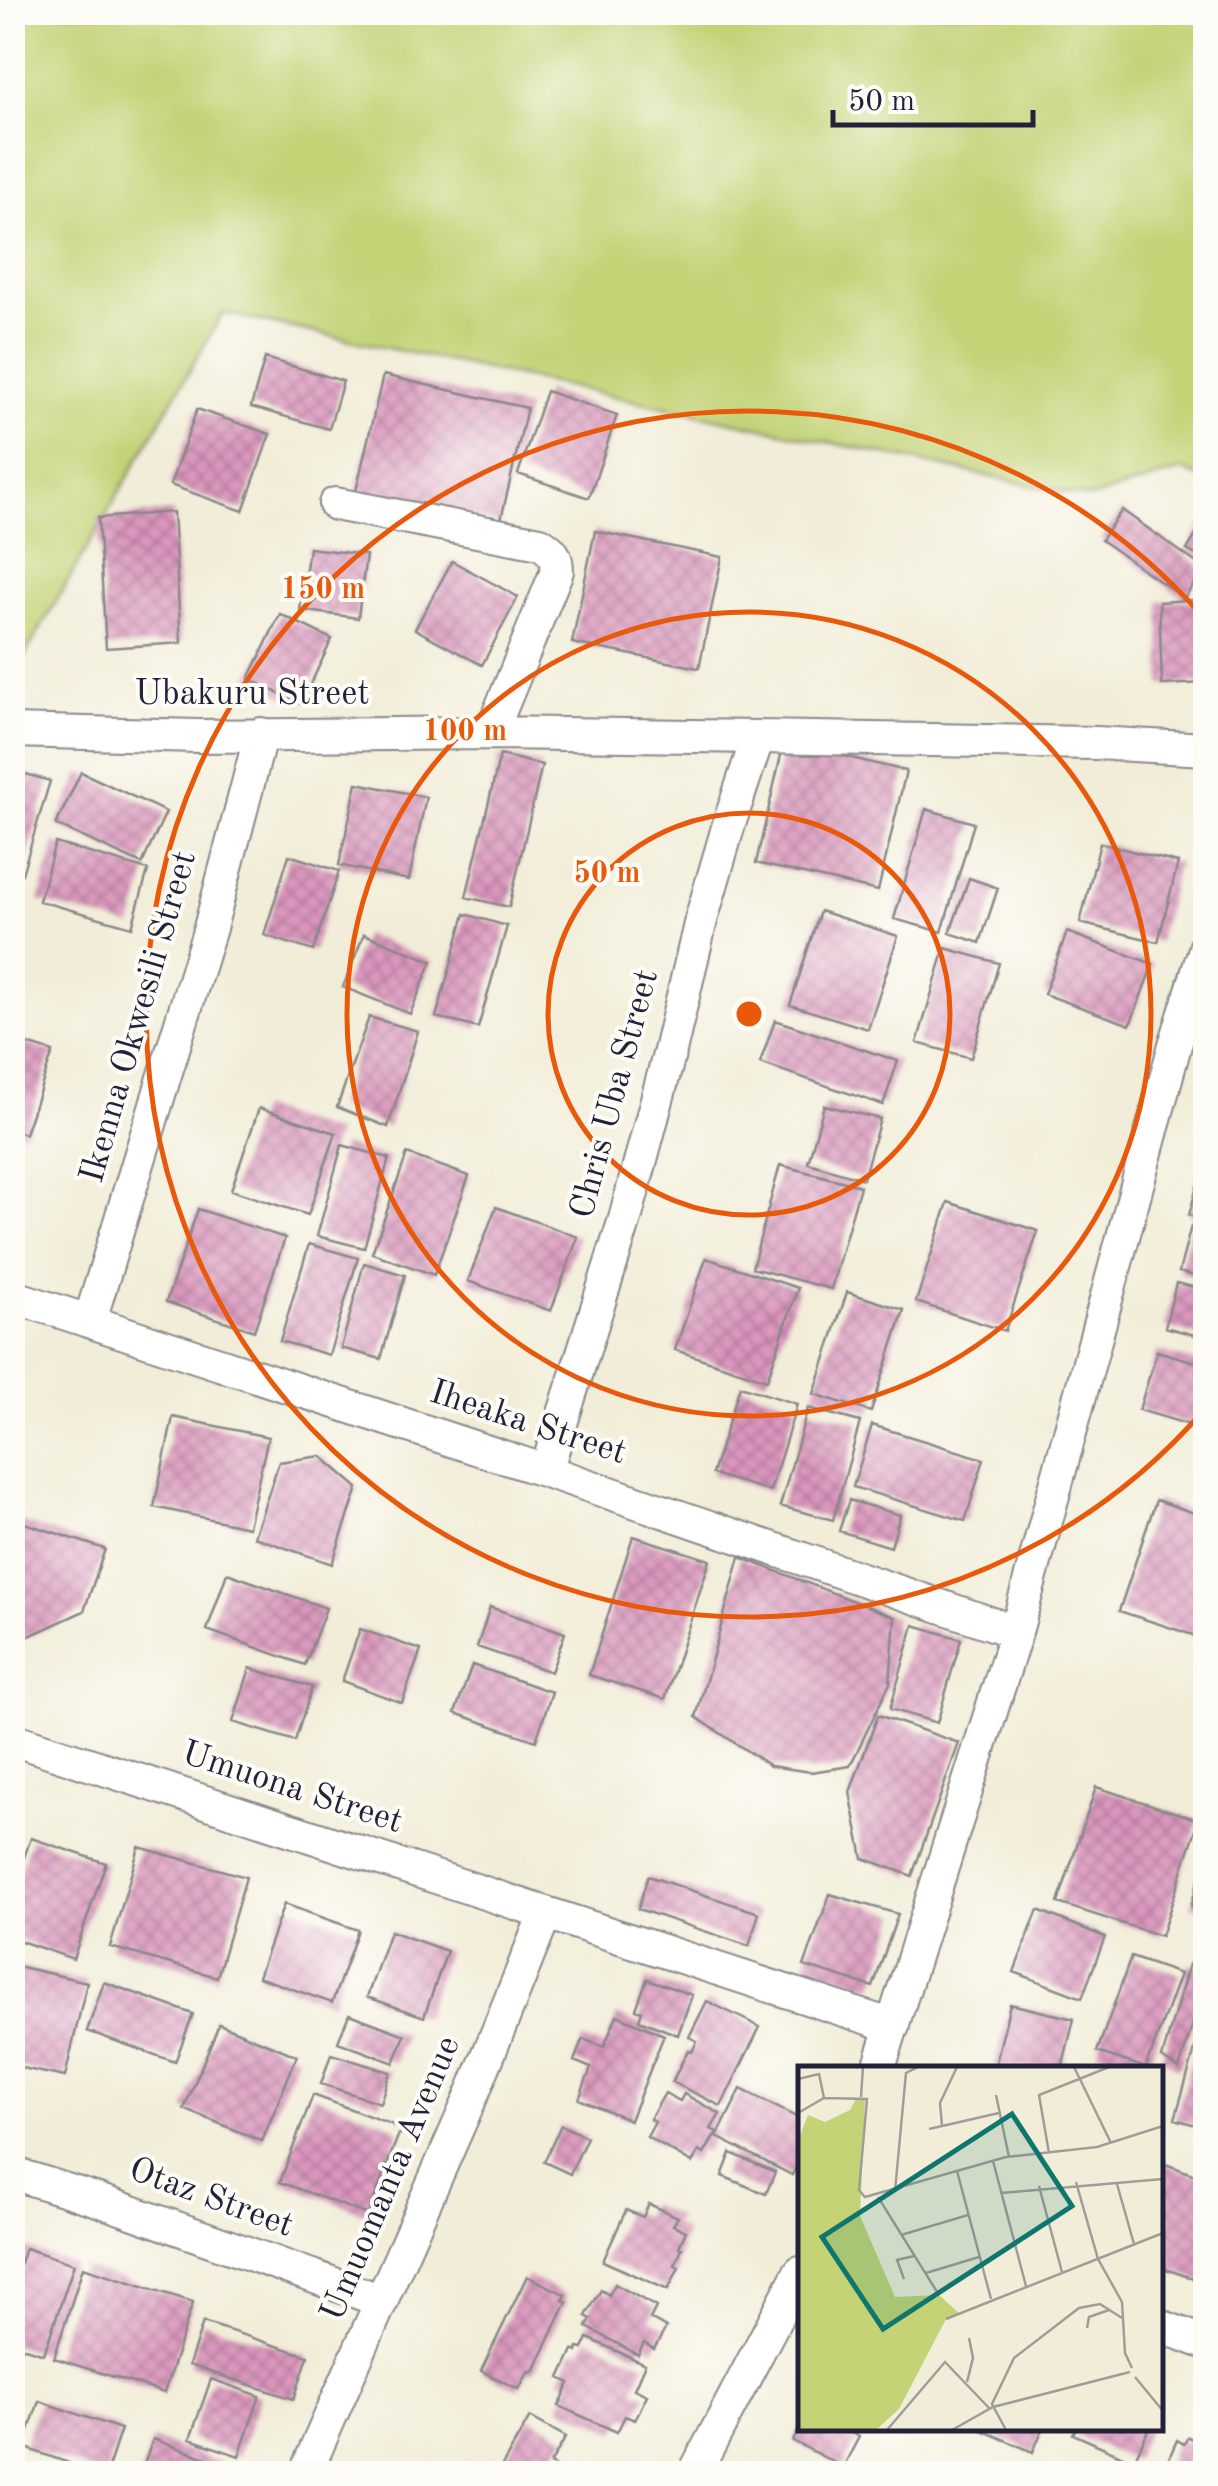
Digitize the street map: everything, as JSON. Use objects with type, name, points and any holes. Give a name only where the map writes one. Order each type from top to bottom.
[{"type":"street","points":[[335,504],[540,544],[552,550],[558,571],[491,733]]},
{"type":"street","name":"Ubakuru Street","points":[[12,731],[198,736],[491,733],[758,737],[1096,743],[1206,749]]},
{"type":"street","name":"Ikenna Okwesili Street","points":[[90,1320],[210,928],[260,734]]},
{"type":"street","name":"Chris Uba Street","points":[[546,1470],[625,1219],[701,920],[758,737]]},
{"type":"street","points":[[880,2066],[1016,1632],[1206,946]]},
{"type":"street","name":"Iheaka Street","points":[[12,1296],[546,1470],[1016,1632]]},
{"type":"street","name":"Umuona Street","points":[[12,1739],[893,2026]]},
{"type":"street","name":"Umuomanta Avenue","points":[[305,2474],[475,2088],[545,1914]]},
{"type":"street","name":"Otaz Street","points":[[12,2172],[382,2301]]},
{"type":"street","points":[[694,2474],[798,2276]]},
{"type":"street","points":[[1163,2327],[1206,2344]]},
{"type":"green space","points":[[13,13],[1205,13],[1205,480],[1183,470],[1090,498],[223,313],[13,676]]},
{"type":"building","points":[[265,358],[343,381],[329,429],[251,407]]},
{"type":"building","points":[[383,375],[527,408],[500,524],[356,491]]},
{"type":"building","points":[[546,391],[617,415],[589,498],[518,474]]},
{"type":"building","points":[[197,409],[270,434],[243,511],[170,485]]},
{"type":"building","points":[[1122,510],[1205,569],[1184,598],[1101,540]]},
{"type":"building","points":[[173,512],[181,643],[106,648],[98,518]]},
{"type":"building","points":[[1206,518],[1206,560],[1187,550]]},
{"type":"building","points":[[595,531],[722,557],[699,668],[572,643]]},
{"type":"building","points":[[309,548],[366,555],[358,618],[300,610]]},
{"type":"building","points":[[452,561],[518,597],[482,665],[415,629]]},
{"type":"building","points":[[1206,599],[1206,683],[1162,685],[1159,602]]},
{"type":"building","points":[[280,614],[332,639],[301,704],[249,679]]},
{"type":"building","points":[[784,742],[906,771],[878,891],[756,863]]},
{"type":"building","points":[[500,755],[542,765],[509,907],[466,897]]},
{"type":"building","points":[[12,770],[50,781],[22,874],[12,871]]},
{"type":"building","points":[[81,772],[166,812],[142,864],[56,825]]},
{"type":"building","points":[[357,783],[426,797],[409,880],[339,865]]},
{"type":"building","points":[[926,809],[974,823],[942,932],[894,919]]},
{"type":"building","points":[[55,843],[148,870],[132,927],[39,901]]},
{"type":"building","points":[[1100,843],[1178,863],[1158,942],[1080,923]]},
{"type":"building","points":[[289,855],[339,871],[313,951],[264,935]]},
{"type":"building","points":[[969,878],[998,888],[980,943],[950,933]]},
{"type":"building","points":[[820,911],[898,936],[868,1029],[790,1005]]},
{"type":"building","points":[[465,914],[507,926],[478,1028],[436,1017]]},
{"type":"building","points":[[1067,932],[1153,964],[1130,1025],[1044,994]]},
{"type":"building","points":[[364,934],[432,961],[410,1014],[343,987]]},
{"type":"building","points":[[945,948],[999,963],[971,1058],[917,1043]]},
{"type":"building","points":[[369,1017],[418,1031],[388,1127],[337,1107]]},
{"type":"building","points":[[775,1020],[898,1061],[883,1105],[760,1063]]},
{"type":"building","points":[[12,1039],[53,1052],[25,1134],[12,1130]]},
{"type":"building","points":[[824,1105],[880,1119],[863,1179],[808,1163]]},
{"type":"building","points":[[259,1108],[336,1133],[308,1215],[231,1190]]},
{"type":"building","points":[[342,1145],[389,1158],[364,1248],[317,1236]]},
{"type":"building","points":[[407,1154],[469,1176],[434,1275],[372,1253]]},
{"type":"building","points":[[1206,1162],[1206,1219],[1189,1215]]},
{"type":"building","points":[[780,1165],[860,1186],[831,1289],[752,1268]]},
{"type":"building","points":[[948,1202],[1038,1231],[1005,1331],[916,1302]]},
{"type":"building","points":[[496,1207],[578,1237],[551,1311],[468,1281]]},
{"type":"building","points":[[198,1209],[285,1238],[254,1331],[166,1302]]},
{"type":"building","points":[[1191,1226],[1206,1230],[1206,1279],[1179,1272]]},
{"type":"building","points":[[309,1244],[358,1258],[329,1355],[280,1341]]},
{"type":"building","points":[[706,1258],[798,1288],[767,1380],[675,1350]]},
{"type":"building","points":[[364,1263],[405,1275],[381,1359],[341,1348]]},
{"type":"building","points":[[1176,1283],[1206,1290],[1206,1338],[1165,1327]]},
{"type":"building","points":[[847,1292],[904,1310],[871,1412],[814,1394]]},
{"type":"building","points":[[1157,1351],[1206,1365],[1206,1386],[1193,1426],[1139,1410]]},
{"type":"building","points":[[740,1386],[797,1404],[770,1491],[712,1474]]},
{"type":"building","points":[[808,1408],[860,1422],[833,1520],[780,1506]]},
{"type":"building","points":[[173,1417],[268,1437],[248,1527],[154,1507]]},
{"type":"building","points":[[872,1425],[984,1459],[965,1521],[853,1487]]},
{"type":"building","points":[[321,1456],[358,1488],[332,1564],[254,1537],[279,1462]]},
{"type":"building","points":[[849,1500],[900,1515],[891,1547],[839,1531]]},
{"type":"building","points":[[1156,1500],[1206,1517],[1206,1629],[1202,1638],[1119,1611]]},
{"type":"building","points":[[12,1519],[105,1549],[84,1611],[12,1644]]},
{"type":"building","points":[[633,1536],[710,1560],[665,1699],[589,1675]]},
{"type":"building","points":[[740,1557],[895,1617],[890,1683],[850,1766],[811,1772],[770,1766],[696,1717]]},
{"type":"building","points":[[227,1573],[326,1608],[305,1665],[207,1630]]},
{"type":"building","points":[[490,1607],[565,1633],[551,1672],[477,1647]]},
{"type":"building","points":[[914,1625],[961,1639],[937,1723],[890,1709]]},
{"type":"building","points":[[360,1629],[421,1650],[402,1703],[342,1681]]},
{"type":"building","points":[[472,1665],[552,1692],[536,1741],[455,1713]]},
{"type":"building","points":[[250,1668],[312,1687],[295,1741],[233,1722]]},
{"type":"building","points":[[878,1715],[959,1743],[912,1876],[863,1858],[850,1792]]},
{"type":"building","points":[[1096,1787],[1199,1820],[1161,1936],[1058,1903]]},
{"type":"building","points":[[31,1838],[106,1863],[73,1959],[12,1938],[12,1891]]},
{"type":"building","points":[[139,1847],[246,1877],[217,1977],[110,1947]]},
{"type":"building","points":[[1206,1860],[1206,1910],[1191,1906]]},
{"type":"building","points":[[648,1876],[759,1913],[749,1946],[638,1909]]},
{"type":"building","points":[[830,1894],[898,1914],[873,1987],[804,1966]]},
{"type":"building","points":[[284,1904],[358,1930],[332,2003],[258,1977]]},
{"type":"building","points":[[1038,1910],[1105,1937],[1082,1998],[1014,1972]]},
{"type":"building","points":[[390,1931],[447,1951],[424,2017],[367,1997]]},
{"type":"building","points":[[1131,1957],[1180,1974],[1147,2066],[1097,2052]]},
{"type":"building","points":[[1189,1964],[1206,1968],[1206,1980],[1179,2069],[1162,2058]]},
{"type":"building","points":[[12,1965],[87,1982],[65,2077],[12,2066]]},
{"type":"building","points":[[647,1979],[692,1995],[678,2035],[639,2020],[642,2011],[636,2009]]},
{"type":"building","points":[[104,1982],[193,2014],[175,2062],[87,2031]]},
{"type":"building","points":[[707,2001],[760,2027],[721,2106],[672,2082],[697,2041],[689,2037]]},
{"type":"building","points":[[1010,2004],[1074,2019],[1062,2066],[995,2066]]},
{"type":"building","points":[[349,2014],[405,2035],[394,2063],[338,2042]]},
{"type":"building","points":[[617,2015],[664,2035],[630,2120],[579,2099],[591,2068],[574,2061],[583,2039],[604,2047]]},
{"type":"building","points":[[1206,2019],[1206,2128],[1175,2119]]},
{"type":"building","points":[[219,2024],[297,2056],[262,2141],[184,2109]]},
{"type":"building","points":[[331,2054],[390,2072],[380,2103],[321,2084]]},
{"type":"building","points":[[741,2089],[798,2118],[798,2163],[792,2175],[717,2137]]},
{"type":"building","points":[[665,2093],[680,2101],[684,2094],[720,2114],[711,2129],[717,2132],[704,2154],[699,2151],[692,2163],[647,2137],[655,2122],[650,2119]]},
{"type":"building","points":[[313,2095],[391,2124],[400,2131],[368,2215],[280,2182]]},
{"type":"building","points":[[561,2125],[587,2137],[570,2174],[544,2162]]},
{"type":"building","points":[[731,2153],[775,2172],[766,2194],[722,2176]]},
{"type":"building","points":[[1163,2163],[1206,2179],[1206,2283],[1163,2268]]},
{"type":"building","points":[[649,2204],[678,2217],[673,2225],[686,2231],[675,2265],[679,2267],[668,2290],[603,2261],[626,2210],[643,2217]]},
{"type":"building","points":[[25,2248],[74,2264],[44,2354],[12,2344],[12,2286]]},
{"type":"building","points":[[83,2267],[193,2302],[164,2393],[54,2358]]},
{"type":"building","points":[[527,2276],[566,2295],[563,2300],[567,2302],[534,2371],[528,2372],[519,2389],[481,2371]]},
{"type":"building","points":[[615,2284],[656,2307],[650,2319],[666,2328],[654,2349],[644,2343],[638,2355],[587,2327],[591,2319],[586,2316],[601,2290],[609,2295]]},
{"type":"building","points":[[203,2322],[308,2356],[294,2399],[189,2365]]},
{"type":"building","points":[[588,2338],[645,2364],[634,2389],[647,2395],[635,2420],[625,2416],[617,2432],[559,2406],[570,2383],[560,2378],[573,2350],[583,2349]]},
{"type":"building","points":[[211,2379],[260,2396],[239,2456],[190,2439]]},
{"type":"building","points":[[39,2401],[121,2429],[106,2474],[23,2447]]},
{"type":"building","points":[[530,2417],[566,2437],[550,2464],[558,2474],[497,2474]]},
{"type":"building","points":[[798,2431],[853,2431],[859,2437],[843,2467],[793,2441]]},
{"type":"building","points":[[984,2431],[1042,2431],[1033,2452]]},
{"type":"building","points":[[1074,2431],[1148,2431],[1134,2461],[1073,2434]]},
{"type":"building","points":[[1188,2437],[1206,2445],[1206,2474],[1162,2474],[1177,2440],[1184,2444]]},
{"type":"building","points":[[153,2439],[248,2473],[248,2474],[140,2474]]}]
